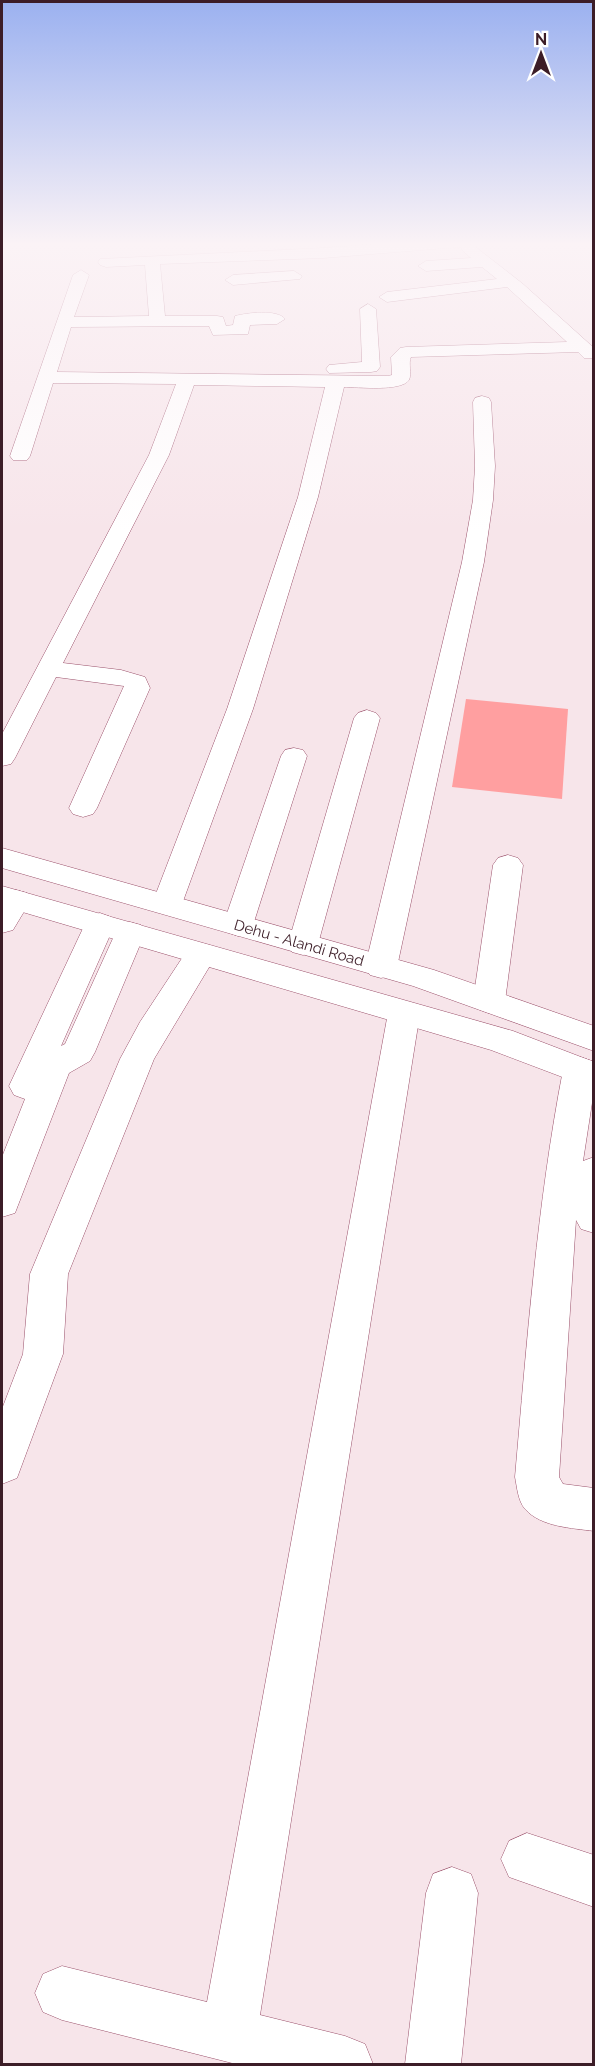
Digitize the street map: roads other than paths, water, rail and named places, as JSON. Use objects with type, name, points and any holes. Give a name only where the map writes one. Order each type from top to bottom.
[{"type":"street","points":[[20,456],[59,338]]},
{"type":"street","points":[[230,338],[234,357],[243,367],[353,370],[372,367],[370,338]]},
{"type":"street","points":[[46,377],[396,381],[401,378],[400,357],[406,352],[585,345]]},
{"type":"street","points":[[167,904],[247,687],[308,498],[336,381]]},
{"type":"street","points":[[2,758],[159,455],[185,384]]},
{"type":"street","points":[[381,967],[473,562],[483,489],[482,402]]},
{"type":"street","points":[[47,669],[121,677],[136,682],[136,688],[83,808]]},
{"type":"street","points":[[303,944],[367,718]]},
{"type":"street","points":[[238,925],[294,756]]},
{"type":"street","name":"Dehu - Alandi Road","points":[[2,858],[167,904],[489,1001],[589,1062]]},
{"type":"street","points":[[489,1001],[508,865]]},
{"type":"street","points":[[6,907],[115,929],[404,1013],[589,1062],[562,1178],[537,1477],[540,1494],[555,1504],[594,1510]]},
{"type":"street","points":[[2,1139],[115,929]]},
{"type":"street","points":[[2,1202],[55,1065],[78,1052],[115,929]]},
{"type":"street","points":[[2,1463],[43,1354],[50,1274],[137,1059],[201,954]]},
{"type":"street","points":[[229,2035],[404,1013]]},
{"type":"street","points":[[594,1172],[589,1209],[594,1218]]},
{"type":"street","points":[[527,1859],[594,1881]]},
{"type":"street","points":[[433,2064],[452,1893]]},
{"type":"street","points":[[62,1993],[345,2064]]}]
